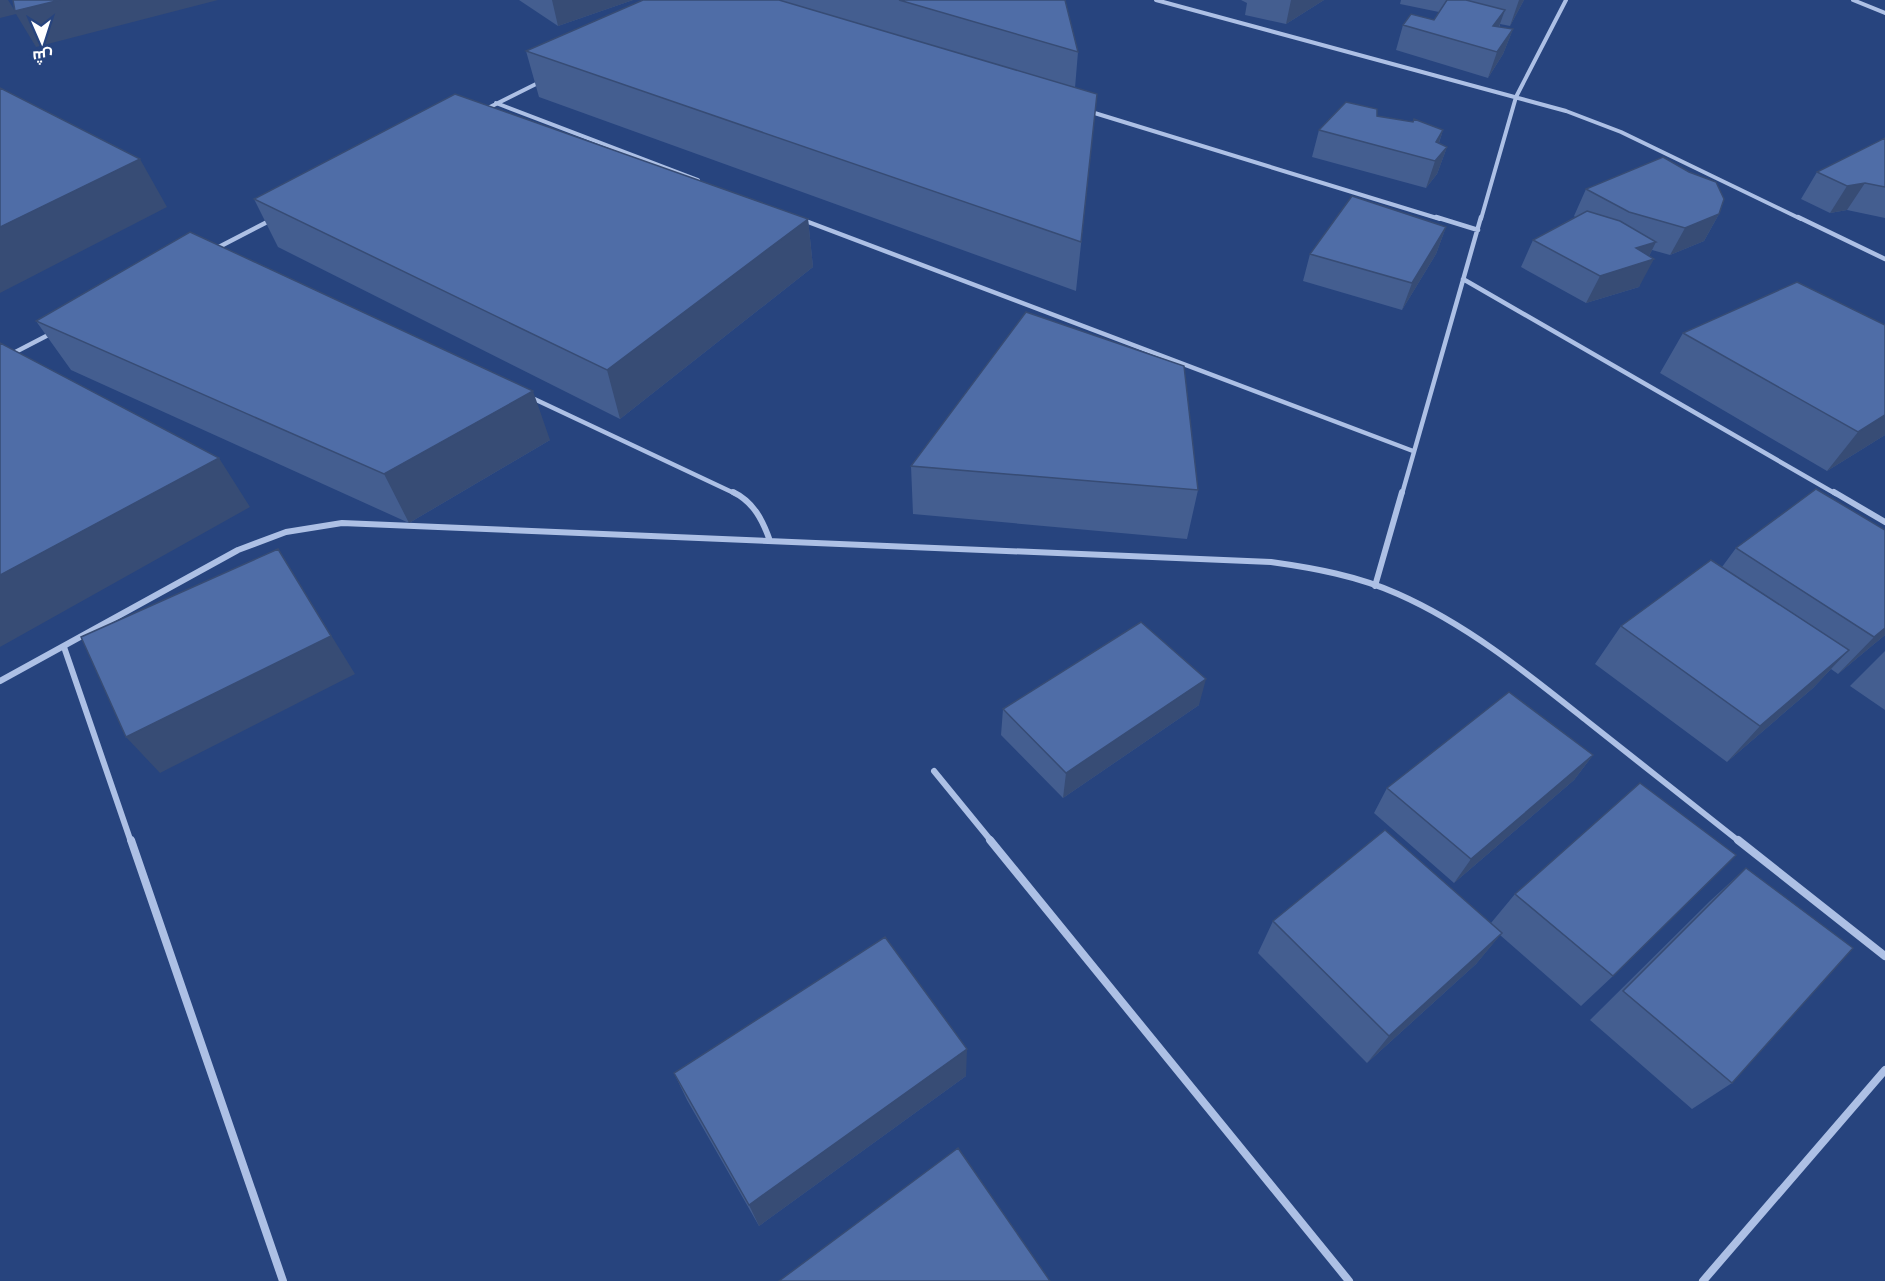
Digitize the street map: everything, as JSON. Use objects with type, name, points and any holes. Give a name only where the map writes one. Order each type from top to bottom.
[{"type":"street","points":[[1156,0],[1566,111],[1621,132],[1885,259]]},
{"type":"street","points":[[1375,586],[1516,97],[1566,0]]},
{"type":"street","points":[[1852,0],[1885,13]]},
{"type":"street","points":[[476,114],[550,78]]},
{"type":"street","points":[[496,103],[709,184]]},
{"type":"street","points":[[1078,108],[1478,230]]},
{"type":"street","points":[[225,255],[214,250],[277,217]]},
{"type":"street","points":[[798,218],[1413,452]]},
{"type":"street","points":[[1463,279],[1885,522]]},
{"type":"street","points":[[0,360],[61,329]]},
{"type":"street","points":[[526,395],[741,496],[762,518],[770,541]]},
{"type":"street","points":[[0,681],[244,545],[295,528],[319,524],[342,523],[1271,562],[1312,568],[1375,586],[1427,608],[1483,643],[1591,724],[1885,956]]},
{"type":"street","points":[[64,646],[283,1281]]},
{"type":"street","points":[[934,771],[1349,1281]]},
{"type":"street","points":[[1704,1281],[1885,1070]]},
{"type":"building","points":[[13,0],[60,0],[15,11]]},
{"type":"building","points":[[643,0],[779,0],[1097,94],[1081,242],[526,51]]},
{"type":"building","points":[[899,0],[1065,0],[1078,52]]},
{"type":"building","points":[[1447,0],[1466,0],[1505,10],[1493,26],[1513,29],[1497,52],[1403,25],[1411,14],[1434,20]]},
{"type":"building","points":[[0,88],[140,159],[0,227]]},
{"type":"building","points":[[455,94],[808,219],[607,370],[254,199]]},
{"type":"building","points":[[1346,102],[1377,109],[1377,116],[1413,122],[1414,119],[1443,130],[1436,142],[1447,147],[1435,161],[1319,130]]},
{"type":"building","points":[[1885,138],[1885,187],[1865,183],[1847,186],[1817,172]]},
{"type":"building","points":[[1663,157],[1689,172],[1716,182],[1724,199],[1719,214],[1685,228],[1629,212],[1586,189]]},
{"type":"building","points":[[1352,196],[1446,227],[1412,283],[1310,254]]},
{"type":"building","points":[[1587,211],[1620,221],[1656,242],[1636,248],[1654,259],[1600,276],[1533,240]]},
{"type":"building","points":[[190,232],[533,391],[384,474],[36,321]]},
{"type":"building","points":[[1797,282],[1885,325],[1885,415],[1858,432],[1683,333]]},
{"type":"building","points":[[1026,312],[1184,366],[1198,490],[911,466]]},
{"type":"building","points":[[0,343],[219,458],[0,575]]},
{"type":"building","points":[[1816,489],[1885,530],[1885,628],[1874,637],[1736,548]]},
{"type":"building","points":[[278,549],[331,636],[126,737],[81,637]]},
{"type":"building","points":[[1711,560],[1849,650],[1760,726],[1621,626]]},
{"type":"building","points":[[1141,622],[1206,679],[1066,773],[1003,709]]},
{"type":"building","points":[[1509,692],[1593,755],[1471,859],[1387,788]]},
{"type":"building","points":[[1640,783],[1736,855],[1613,976],[1515,894]]},
{"type":"building","points":[[1385,830],[1502,933],[1389,1036],[1273,921]]},
{"type":"building","points":[[1746,868],[1853,948],[1732,1083],[1623,991]]},
{"type":"building","points":[[885,937],[967,1049],[749,1205],[674,1073]]},
{"type":"building","points":[[958,1148],[1050,1281],[779,1281]]}]
